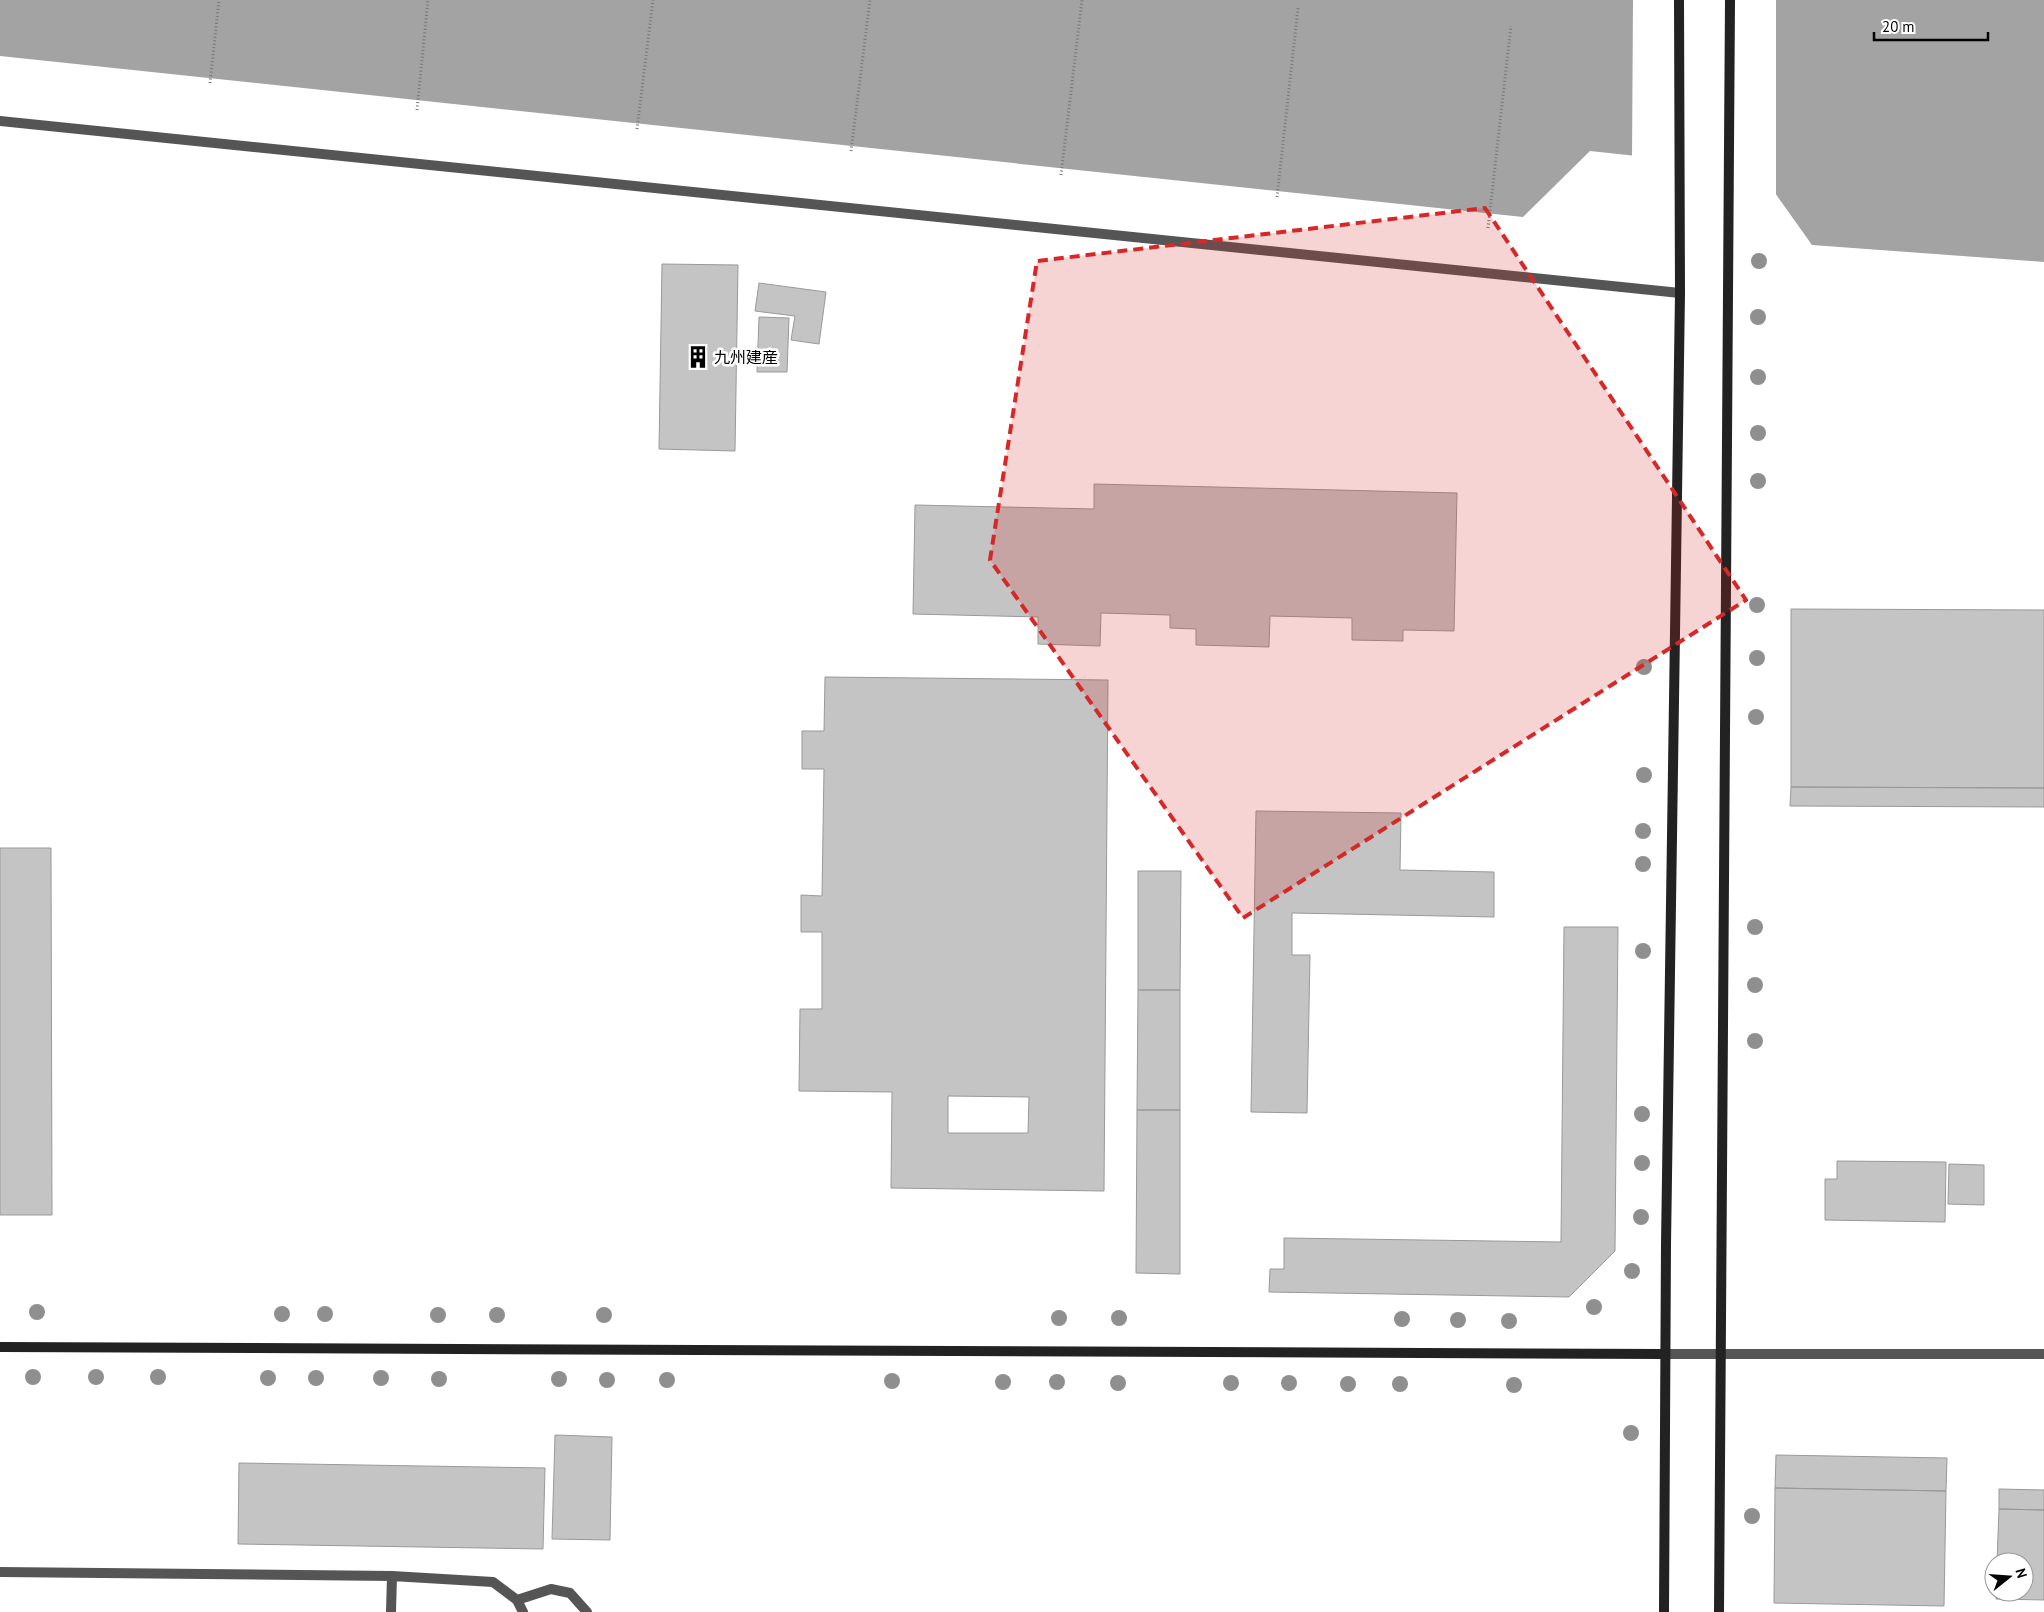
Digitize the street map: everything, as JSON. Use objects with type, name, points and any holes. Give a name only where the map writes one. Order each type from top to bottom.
[{"type":"street","points":[[1664,1612],[1665,1354],[1680,292],[1679,0]]},
{"type":"street","points":[[1719,1612],[1730,0]]},
{"type":"street","points":[[0,121],[1680,292]]},
{"type":"street","points":[[0,1347],[2044,1354]]},
{"type":"street","points":[[0,1572],[392,1576],[493,1582],[517,1600],[523,1612]]},
{"type":"street","points":[[391,1612],[392,1576]]},
{"type":"street","points":[[517,1600],[551,1589],[570,1593],[588,1612]]},
{"type":"path","points":[[210,83],[219,0]]},
{"type":"path","points":[[417,110],[428,0]]},
{"type":"path","points":[[637,129],[654,0]]},
{"type":"path","points":[[851,151],[870,0]]},
{"type":"path","points":[[1061,175],[1082,0]]},
{"type":"path","points":[[1277,198],[1298,8]]},
{"type":"path","points":[[1488,228],[1511,26]]},
{"type":"highlighted area","points":[[1485,208],[1746,600],[1243,918],[990,560],[1037,261]]},
{"type":"shaded area","points":[[0,0],[2044,0],[2044,262],[1812,245],[1758,169],[1590,151],[1523,217],[0,56]]},
{"type":"pier","points":[[1633,0],[1776,0],[1776,198],[1757,171],[1632,158]]},
{"type":"building","name":"九州建産","points":[[662,264],[738,265],[735,451],[659,449]]},
{"type":"building","points":[[759,283],[826,292],[819,344],[791,340],[795,316],[755,311]]},
{"type":"building","points":[[759,317],[789,318],[787,372],[757,372]]},
{"type":"building","points":[[1094,484],[1457,493],[1454,631],[1403,630],[1403,641],[1352,640],[1352,618],[1270,616],[1269,647],[1196,645],[1196,629],[1170,628],[1170,615],[1101,613],[1100,646],[1038,644],[1038,617],[913,614],[915,505],[1094,509]]},
{"type":"building","points":[[1791,609],[2044,610],[2044,788],[1791,787]]},
{"type":"building","points":[[825,677],[1108,680],[1104,1191],[891,1188],[892,1092],[799,1091],[800,1009],[822,1009],[822,932],[801,932],[801,895],[822,896],[824,769],[802,769],[802,731],[824,731]],"holes":[[[948,1096],[1029,1097],[1028,1133],[948,1133]]]},
{"type":"building","points":[[1791,787],[2044,788],[2044,807],[1790,806]]},
{"type":"building","points":[[1256,811],[1401,813],[1400,870],[1494,872],[1494,917],[1292,913],[1292,955],[1310,955],[1307,1113],[1251,1112]]},
{"type":"building","points":[[0,848],[51,848],[52,1215],[0,1215]]},
{"type":"building","points":[[1138,871],[1181,871],[1180,990],[1138,990]]},
{"type":"building","points":[[1564,927],[1618,927],[1615,1251],[1569,1297],[1269,1292],[1270,1269],[1284,1269],[1284,1238],[1561,1242]]},
{"type":"building","points":[[1138,990],[1180,990],[1180,1110],[1137,1110]]},
{"type":"building","points":[[1137,1110],[1180,1110],[1180,1274],[1136,1273]]},
{"type":"building","points":[[1837,1161],[1946,1162],[1945,1222],[1825,1220],[1825,1179],[1837,1179]]},
{"type":"building","points":[[1949,1164],[1984,1165],[1984,1205],[1948,1204]]},
{"type":"building","points":[[555,1435],[612,1437],[610,1540],[552,1539]]},
{"type":"building","points":[[1776,1455],[1947,1458],[1946,1491],[1775,1488]]},
{"type":"building","points":[[239,1463],[545,1468],[543,1549],[238,1544]]},
{"type":"building","points":[[1775,1488],[1946,1491],[1944,1606],[1774,1603]]},
{"type":"building","points":[[1999,1489],[2044,1490],[2044,1510],[1999,1509]]},
{"type":"building","points":[[1999,1509],[2044,1510],[2044,1600],[2034,1600],[2034,1552],[1997,1552]]},
{"type":"place","name":"九州建産","points":[[698,357]]}]
